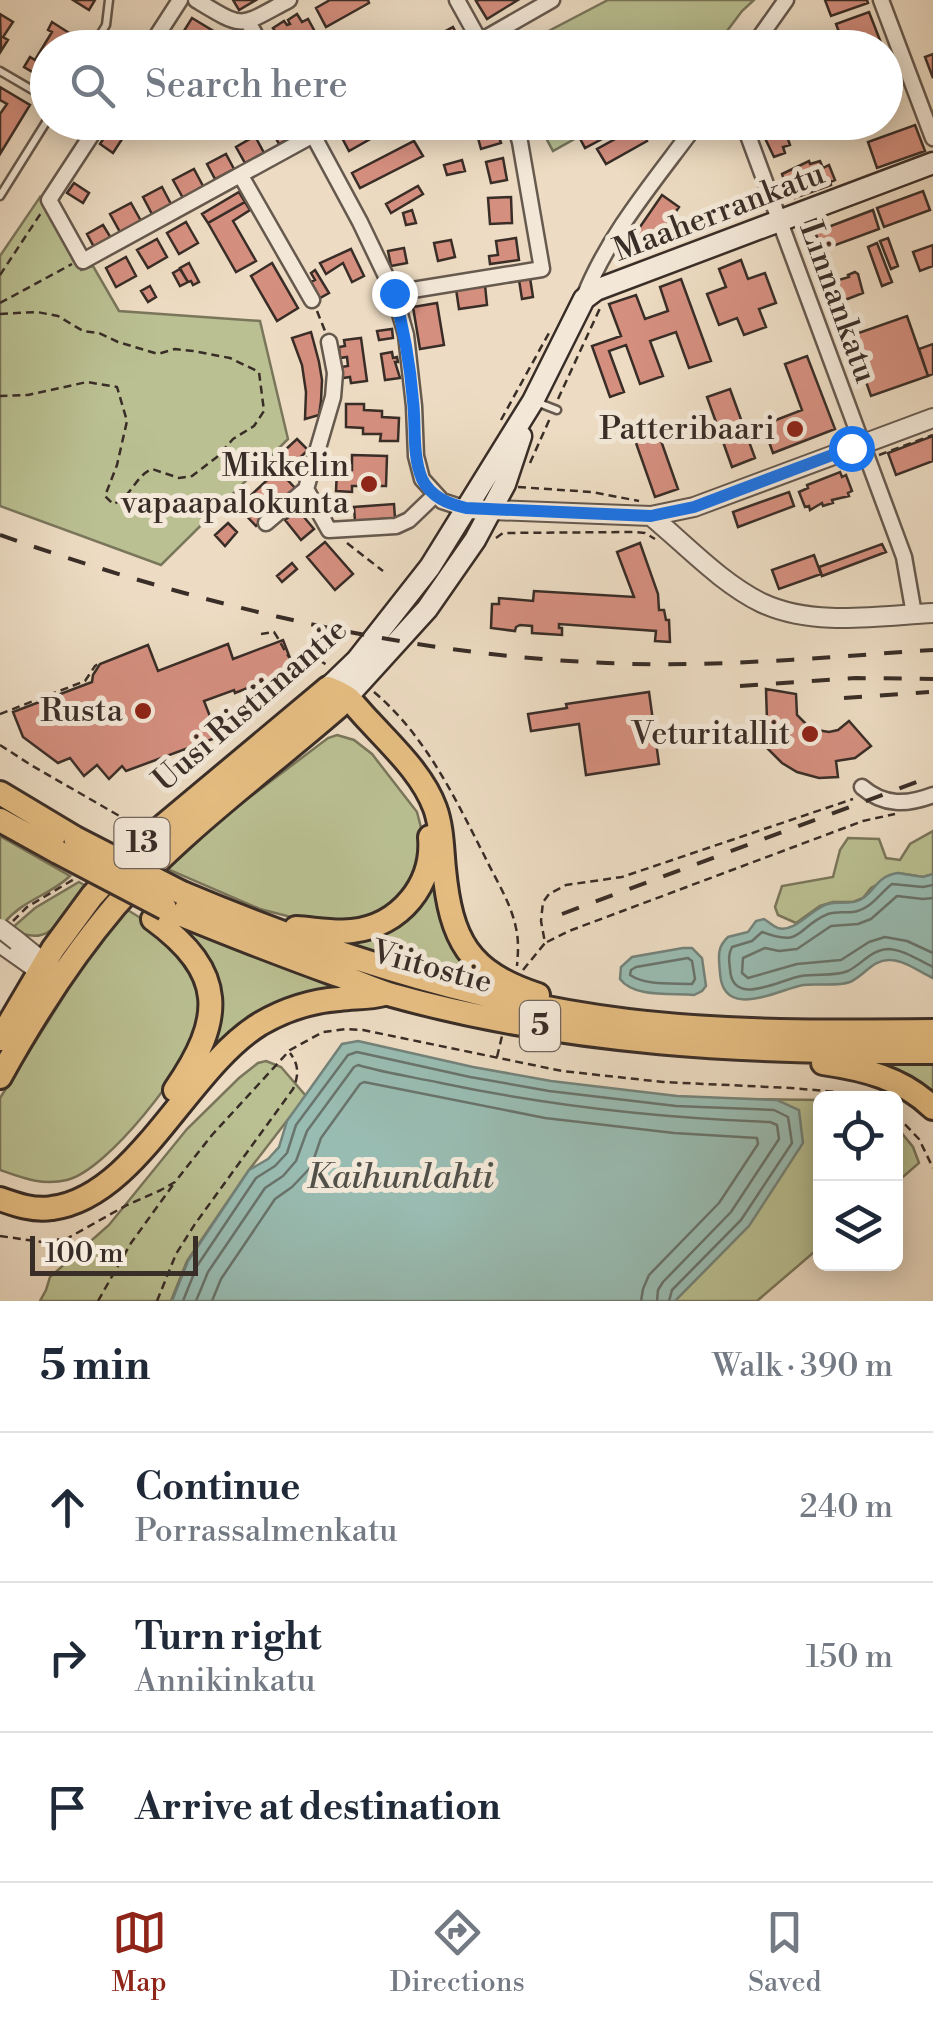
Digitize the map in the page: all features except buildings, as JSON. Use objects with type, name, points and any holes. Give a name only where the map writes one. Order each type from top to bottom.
[{"type":"highway","points":[[280,932],[298,928],[349,932],[379,924],[403,909],[416,894],[429,862],[429,828],[414,793],[336,690]]},
{"type":"highway","points":[[336,690],[400,754],[430,798],[440,828],[453,924],[474,959],[491,973],[535,994],[631,1021]]},
{"type":"highway","name":"Uusi Ristiinantie","points":[[0,1040],[49,971],[96,930],[137,884],[336,690]]},
{"type":"highway","name":"5","points":[[0,793],[61,850]]},
{"type":"highway","name":"Viitostie","points":[[3,822],[167,907],[259,947],[386,993],[443,1008],[639,1041],[706,1048],[933,1052]]},
{"type":"highway","points":[[0,1184],[46,1194],[88,1181],[112,1163],[173,1092],[198,1054],[210,1018],[210,998],[205,978],[181,944],[167,907]]},
{"type":"highway","name":"Viitostie","points":[[167,907],[280,932],[406,974],[494,997],[631,1021],[764,1031],[933,1030]]},
{"type":"highway","name":"Uusi Ristiinantie","points":[[0,1077],[49,971]]},
{"type":"highway","points":[[0,1199],[26,1208],[48,1209],[90,1197],[114,1180],[241,1037],[292,1008],[386,993]]},
{"type":"highway","points":[[706,1048],[744,1059],[853,1068],[901,1084],[933,1108]]},
{"type":"main road","name":"Maaherrankatu","points":[[584,299],[596,290],[933,163]]},
{"type":"main road","points":[[533,400],[584,299]]},
{"type":"main road","name":"Uusi Ristiinantie","points":[[336,690],[427,609],[474,540],[501,510],[505,484],[533,400]]},
{"type":"main road","name":"Uusi Ristiinantie","points":[[336,690],[419,582],[533,400]]},
{"type":"street","points":[[160,30],[180,0]]},
{"type":"street","points":[[196,0],[234,23],[248,22],[289,0]]},
{"type":"street","points":[[457,0],[470,30]]},
{"type":"street","points":[[502,30],[552,0]]},
{"type":"street","points":[[765,30],[786,0]]},
{"type":"street","points":[[881,0],[892,30]]},
{"type":"street","points":[[248,22],[253,30]]},
{"type":"street","points":[[903,58],[933,138]]},
{"type":"street","points":[[88,140],[49,200],[84,260],[241,176],[294,140]]},
{"type":"street","points":[[316,140],[394,293],[406,336],[416,456],[422,479],[434,495],[451,504],[501,510],[694,507],[933,418]]},
{"type":"street","points":[[394,293],[542,269],[519,140]]},
{"type":"street","points":[[584,299],[600,262],[685,140]]},
{"type":"street","name":"Linnankatu","points":[[750,140],[924,614]]},
{"type":"street","points":[[241,176],[312,300]]},
{"type":"street","points":[[266,522],[306,489],[333,397],[329,342]]},
{"type":"street","points":[[306,489],[330,530],[396,526],[409,520],[434,495]]},
{"type":"street","points":[[645,508],[740,590],[782,610],[835,617],[924,614]]},
{"type":"street","points":[[865,790],[874,798],[895,802],[926,798]]},
{"type":"street","points":[[7,938],[49,971]]},
{"type":"lane","points":[[103,30],[109,0]]},
{"type":"lane","points":[[0,71],[30,88]]},
{"type":"lane","points":[[0,196],[35,140]]},
{"type":"lane","points":[[533,400],[556,409]]},
{"type":"path","points":[[0,274],[49,200]]},
{"type":"path","points":[[0,304],[84,260]]},
{"type":"path","points":[[525,472],[604,300],[617,292],[614,283]]},
{"type":"path","points":[[312,300],[329,342]]},
{"type":"path","points":[[0,314],[37,312],[58,316],[83,331],[158,354],[175,349],[230,358],[259,372],[264,411],[254,426],[192,476],[179,478],[152,469],[144,472],[120,502],[113,504],[105,496],[118,465],[127,421],[116,387],[87,382],[28,395],[0,396]]},
{"type":"path","points":[[497,428],[555,321]]},
{"type":"path","points":[[879,456],[933,435]]},
{"type":"path","points":[[505,484],[592,492],[645,508]]},
{"type":"path","points":[[501,510],[504,533],[634,532]]},
{"type":"path","points":[[330,530],[383,571]]},
{"type":"path","points":[[261,634],[274,632],[288,659],[300,668],[319,660],[336,690]]},
{"type":"path","points":[[0,714],[85,680],[100,662]]},
{"type":"path","points":[[373,691],[432,758],[508,904],[519,950],[516,979],[545,943],[569,931],[863,821],[899,814],[926,798]]},
{"type":"path","points":[[0,745],[140,829]]},
{"type":"path","points":[[545,943],[543,902],[566,885],[622,877],[865,790]]},
{"type":"path","points":[[7,938],[28,907],[88,869]]},
{"type":"path","points":[[98,1301],[131,1243],[212,1134],[288,1052],[324,1032],[346,1028],[497,1059],[646,1080],[826,1091]]},
{"type":"path","points":[[497,1059],[503,1033]]},
{"type":"path","points":[[157,1301],[176,1254],[195,1224],[293,1089],[298,1070],[288,1052]]},
{"type":"path","points":[[903,1123],[919,1139],[933,1168]]},
{"type":"path","points":[[0,1236],[42,1242],[68,1238],[175,1182]]},
{"type":"green space","points":[[608,0],[754,0],[728,30],[551,30]]},
{"type":"green space","points":[[547,140],[573,140],[553,151]]},
{"type":"green space","points":[[40,197],[81,270],[93,266],[119,311],[260,321],[288,439],[161,565],[0,506],[0,256]]},
{"type":"green space","points":[[337,735],[354,740],[372,754],[417,812],[424,839],[410,889],[369,921],[310,922],[260,909],[165,868],[213,825]]},
{"type":"green space","points":[[933,831],[933,874],[923,877],[898,873],[871,888],[863,898],[820,906],[796,923],[778,915],[775,907],[782,886],[833,877],[840,850],[848,838],[879,839],[886,858],[900,860],[910,844]]},
{"type":"green space","points":[[0,836],[70,876],[4,923],[0,920]]},
{"type":"green space","points":[[433,866],[495,986],[336,942],[354,937]]},
{"type":"green space","points":[[79,882],[86,886],[47,933],[37,936],[12,928],[35,908]]},
{"type":"green space","points":[[124,908],[167,939],[199,982],[202,1017],[192,1045],[144,1115],[84,1172],[67,1180],[49,1182],[0,1170],[0,1098],[96,945]]},
{"type":"green space","points":[[178,925],[248,955],[344,987],[312,995],[194,1079],[215,1029],[176,929]]},
{"type":"green space","points":[[933,1060],[933,1099],[866,1061]]},
{"type":"green space","points":[[266,1061],[281,1067],[306,1096],[187,1261],[171,1301],[40,1301],[50,1277],[109,1225],[187,1129],[239,1078]]},
{"type":"green space","points":[[734,1099],[813,1100],[813,1253],[757,1301],[626,1301]]},
{"type":"green space","points":[[903,1135],[913,1147],[919,1163],[903,1177]]},
{"type":"water","points":[[898,873],[923,877],[933,874],[933,978],[890,960],[879,962],[850,982],[803,985],[753,999],[731,996],[723,988],[719,954],[728,937],[748,932],[756,921],[764,919],[778,928],[791,927],[828,904],[860,900],[885,877]]},
{"type":"water","points":[[692,948],[702,958],[706,986],[694,995],[644,992],[620,979],[621,967],[632,957]]},
{"type":"water","name":"Kaihunlahti","points":[[358,1041],[551,1081],[677,1096],[777,1100],[799,1110],[803,1143],[749,1226],[675,1301],[172,1301],[188,1261],[249,1170],[279,1147],[287,1121],[342,1044]]},
{"type":"railway","points":[[0,535],[147,583],[223,603],[299,622],[453,649],[530,658],[648,664],[933,650]]},
{"type":"railway","points":[[740,686],[856,678],[933,679]]},
{"type":"railway","points":[[844,698],[929,692]]},
{"type":"railway","points":[[562,914],[933,776]]},
{"type":"place","name":"Patteribaari","points":[[795,429]]},
{"type":"place","name":"Mikkelin vapaapalokunta","points":[[369,484]]},
{"type":"place","name":"Rusta","points":[[143,711]]},
{"type":"place","name":"Veturitallit","points":[[810,734]]},
{"type":"route","points":[[394,293],[406,336],[416,456],[422,479],[442,501],[466,508],[651,516],[694,507],[851,448]]}]
